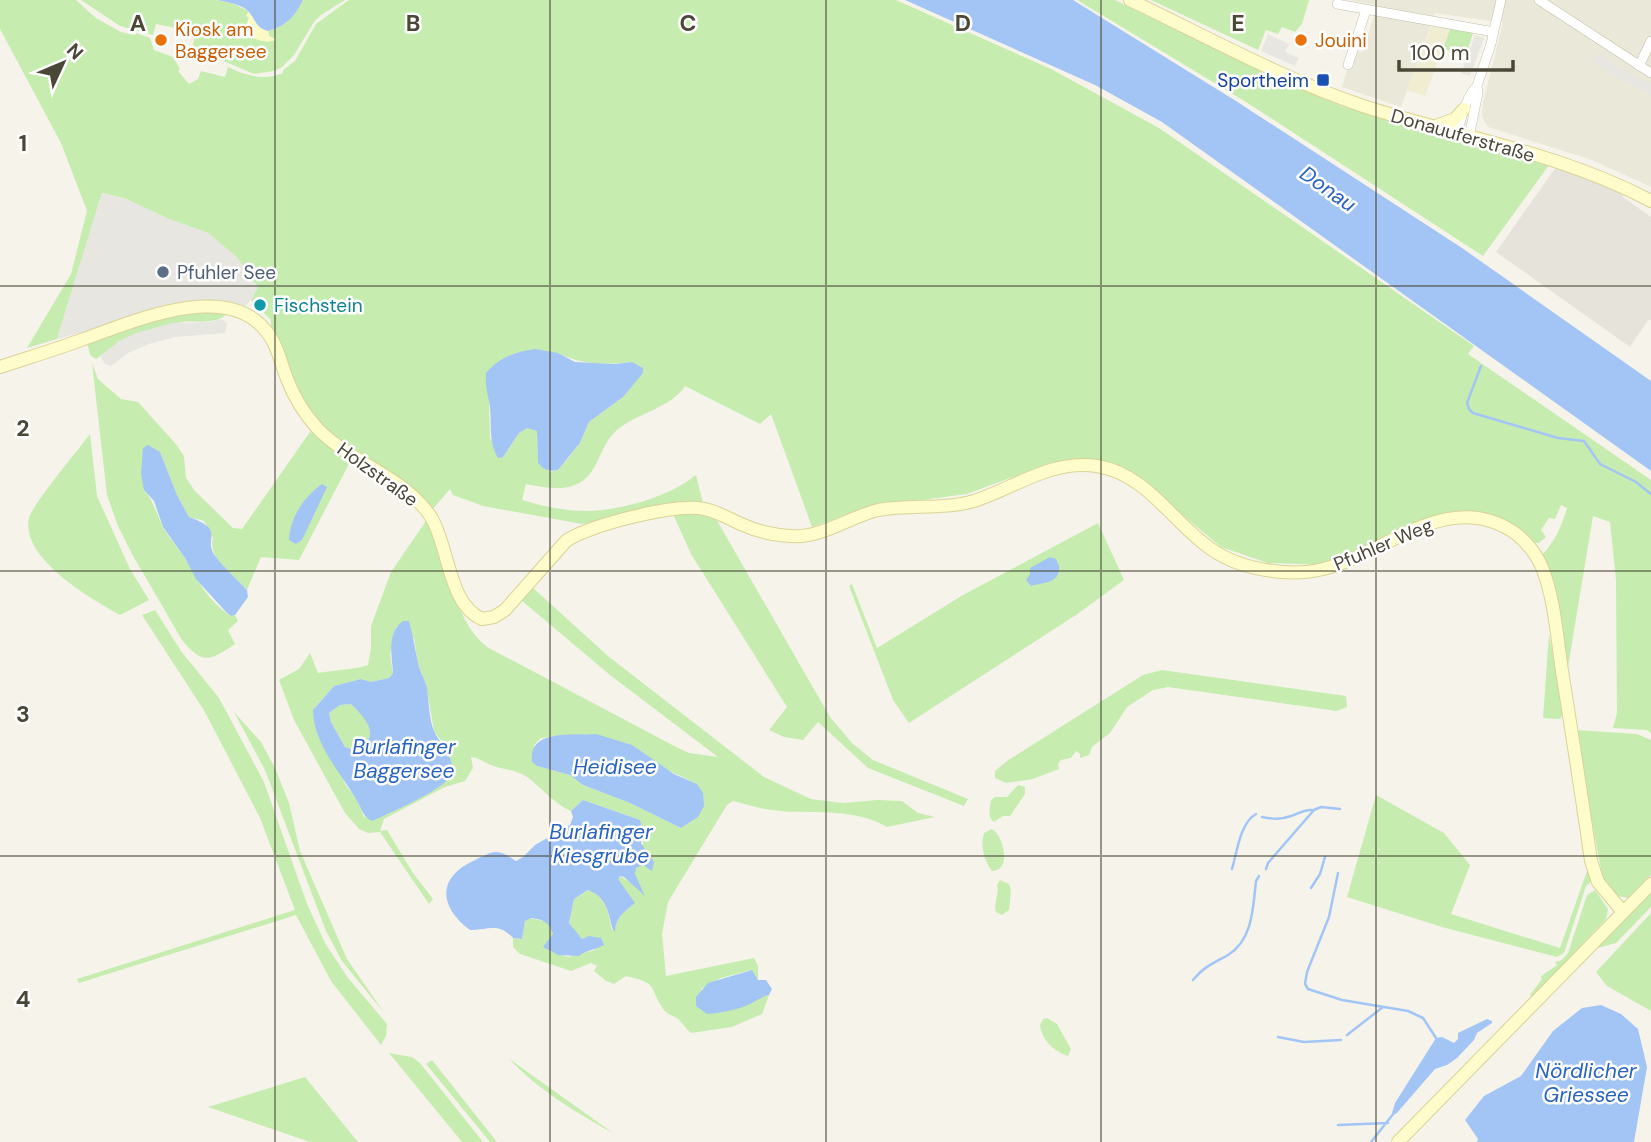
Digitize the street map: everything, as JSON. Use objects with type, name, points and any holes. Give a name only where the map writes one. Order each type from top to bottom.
[{"type":"street","name":"Donauuferstraße","points":[[1130,0],[1275,70],[1350,101],[1584,171],[1651,201]]},
{"type":"street","points":[[1463,135],[1478,93],[1477,86],[1501,0]]},
{"type":"street","points":[[1539,0],[1651,73]]},
{"type":"street","points":[[1337,4],[1494,32]]},
{"type":"street","points":[[1348,65],[1366,10]]},
{"type":"street","points":[[1639,66],[1651,41]]},
{"type":"street","points":[[1433,127],[1455,119],[1477,86]]},
{"type":"street","points":[[1463,135],[1464,108]]},
{"type":"street","name":"Holzstraße","points":[[0,366],[174,309],[222,307],[246,314],[267,331],[301,408],[318,428],[338,447],[413,496],[423,507],[438,532],[465,607],[482,619],[494,617],[505,610],[566,541],[577,533],[596,526],[699,508],[772,536],[805,536],[876,511],[960,504],[1008,486]]},
{"type":"street","name":"Pfuhler Weg","points":[[1008,486],[1065,467],[1105,468],[1135,480],[1213,551],[1251,566],[1284,572],[1322,570],[1413,530],[1454,517],[1482,519],[1500,524],[1517,534],[1535,553],[1548,587],[1591,860],[1598,882],[1623,912]]},
{"type":"street","points":[[1398,1142],[1651,884]]},
{"type":"shaded area","points":[[0,0],[76,0],[96,18],[121,32],[150,38],[154,50],[173,57],[180,69],[178,71],[189,84],[198,79],[201,71],[225,77],[228,67],[256,76],[269,77],[283,73],[283,70],[295,61],[316,24],[349,0],[896,0],[1051,69],[1159,128],[1474,346],[1468,354],[1651,480],[1651,733],[1647,730],[1613,728],[1617,713],[1616,580],[1610,522],[1593,516],[1568,667],[1541,556],[1554,539],[1562,522],[1567,508],[1561,505],[1555,519],[1549,518],[1541,530],[1546,537],[1539,543],[1531,543],[1490,516],[1463,511],[1437,515],[1328,565],[1268,563],[1221,547],[1154,491],[1111,462],[1053,462],[967,494],[870,507],[812,527],[771,414],[760,424],[685,386],[671,400],[617,430],[583,480],[563,488],[526,484],[522,500],[570,510],[614,508],[660,495],[679,487],[696,475],[703,503],[687,502],[582,524],[483,506],[453,495],[450,489],[432,510],[351,451],[308,412],[271,328],[271,320],[251,300],[258,287],[208,233],[126,199],[102,193],[57,339],[27,348],[71,274],[87,211],[61,143],[0,29]],"holes":[[[558,353],[575,360],[594,363],[632,362],[623,397],[589,422],[580,443],[558,470],[550,472],[538,463],[537,431],[527,427],[519,433],[503,457],[490,438],[489,401]]]},
{"type":"shaded area","points":[[81,0],[217,0],[248,11],[249,34],[268,42],[276,39],[269,36],[268,31],[289,20],[303,0],[345,0],[314,22],[294,55],[281,68],[254,74],[191,52],[196,32],[156,24],[153,35],[120,26]]},
{"type":"shaded area","points":[[1077,0],[1115,0],[1277,79],[1341,106],[1462,143],[1549,165],[1483,256],[1246,102]]},
{"type":"shaded area","points":[[1151,0],[1309,0],[1302,24],[1295,32],[1282,27],[1278,34],[1266,30],[1258,50]]},
{"type":"shaded area","points":[[1348,0],[1651,0],[1651,187],[1592,160],[1488,127],[1482,117],[1483,103],[1503,23],[1435,13],[1401,107],[1342,87],[1348,67],[1352,68],[1357,51],[1363,52],[1377,5]]},
{"type":"shaded area","points":[[1431,26],[1450,29],[1425,96],[1407,90]]},
{"type":"shaded area","points":[[1450,29],[1473,33],[1466,56],[1443,49]]},
{"type":"shaded area","points":[[1268,34],[1289,44],[1285,52],[1299,58],[1295,66],[1261,51]]},
{"type":"shaded area","points":[[1475,35],[1484,38],[1470,76],[1461,73]]},
{"type":"shaded area","points":[[1597,53],[1651,83],[1651,95],[1593,62]]},
{"type":"shaded area","points":[[1556,167],[1622,191],[1623,197],[1651,217],[1651,320],[1648,320],[1630,347],[1496,252]]},
{"type":"shaded area","name":"Pfuhler See","points":[[102,193],[126,199],[208,233],[237,257],[258,287],[251,300],[245,306],[199,302],[149,310],[57,339]]},
{"type":"shaded area","points":[[177,312],[228,312],[213,321],[182,322],[158,327],[127,340],[96,359],[90,355],[90,342]]},
{"type":"shaded area","points":[[221,319],[227,323],[225,333],[176,337],[149,344],[128,353],[111,366],[105,364],[100,356],[119,341],[136,333],[173,323],[211,322]]},
{"type":"shaded area","points":[[92,363],[98,379],[121,399],[138,402],[175,443],[184,456],[186,478],[195,491],[233,528],[242,529],[310,432],[350,462],[299,560],[261,557],[247,590],[218,560],[212,546],[213,538],[204,521],[189,517],[160,452],[144,490],[166,533],[184,556],[205,591],[223,610],[231,616],[235,615],[238,621],[228,630],[235,644],[213,657],[195,654],[182,640],[118,526],[107,495]]},
{"type":"shaded area","points":[[90,434],[97,496],[130,569],[149,600],[120,615],[60,576],[35,548],[29,533],[32,511]]},
{"type":"shaded area","points":[[699,512],[715,517],[830,717],[852,743],[873,760],[968,799],[964,806],[868,768],[818,722],[803,740],[784,737],[769,730],[787,707],[691,554],[673,514]]},
{"type":"shaded area","points":[[426,521],[466,621],[487,647],[678,748],[689,753],[718,757],[610,675],[521,600],[532,587],[608,656],[764,777],[811,799],[843,803],[902,801],[918,813],[935,817],[887,827],[849,814],[775,810],[733,801],[727,805],[668,902],[662,934],[666,976],[754,958],[758,966],[758,980],[751,970],[721,978],[701,989],[718,1013],[747,1005],[769,995],[762,1014],[732,1027],[691,1033],[678,1019],[666,1012],[652,988],[645,982],[626,976],[614,984],[594,971],[597,966],[591,963],[571,971],[520,954],[513,947],[513,938],[522,939],[525,921],[530,918],[548,922],[553,934],[549,951],[568,957],[595,950],[569,923],[574,899],[589,890],[603,901],[612,930],[615,930],[619,918],[634,903],[617,879],[620,876],[630,882],[636,868],[643,865],[643,830],[640,820],[583,800],[571,811],[523,774],[471,757],[473,768],[465,781],[445,787],[384,819],[380,831],[387,830],[413,873],[433,899],[429,904],[380,832],[368,833],[359,829],[345,813],[294,720],[279,680],[299,669],[310,653],[318,673],[368,665],[371,626],[391,572]],"holes":[[[397,626],[414,638],[434,731],[445,746],[451,762],[449,778],[405,806],[364,817],[357,800],[345,784],[317,705],[334,686],[361,679],[371,682],[389,678],[393,673],[390,655]],[[557,736],[609,746],[697,784],[698,817],[681,828],[630,803],[583,785],[570,775],[537,766],[534,745],[541,738]]]},
{"type":"shaded area","points":[[1098,523],[1124,580],[1076,615],[909,723],[893,700],[849,586],[852,584],[877,648],[963,595]]},
{"type":"shaded area","points":[[155,610],[181,651],[219,698],[264,782],[307,904],[325,943],[348,978],[387,1024],[386,1036],[381,1045],[331,981],[296,915],[79,983],[77,979],[295,910],[260,818],[205,712],[142,615]]},
{"type":"shaded area","points":[[1549,634],[1564,714],[1559,719],[1543,718]]},
{"type":"shaded area","points":[[1162,670],[1346,696],[1347,707],[1337,711],[1168,687],[1153,690],[1127,707],[1110,733],[1092,747],[1089,755],[1080,758],[1076,751],[1071,758],[1061,760],[1059,769],[1033,779],[1006,783],[995,778],[995,771],[1007,761],[1143,675]]},
{"type":"shaded area","points":[[351,704],[367,721],[370,733],[365,745],[357,751],[345,747],[329,713],[340,705]]},
{"type":"shaded area","points":[[234,712],[261,742],[275,768],[289,803],[300,851],[347,959],[385,1014],[342,961],[326,931],[265,770]]},
{"type":"shaded area","points":[[1575,730],[1637,734],[1651,740],[1651,875],[1628,898],[1618,896],[1603,880]]},
{"type":"shaded area","points":[[1018,785],[1025,787],[1025,794],[1010,816],[1003,816],[994,822],[990,815],[991,800],[995,797],[1007,797]]},
{"type":"shaded area","points":[[1376,795],[1444,833],[1470,865],[1451,914],[1560,948],[1590,869],[1591,882],[1586,886],[1564,953],[1557,957],[1442,927],[1347,897]]},
{"type":"shaded area","points":[[992,829],[1003,845],[1004,860],[998,869],[992,871],[985,858],[982,843],[984,833]]},
{"type":"shaded area","points":[[1000,880],[1009,884],[1011,890],[1009,910],[1002,915],[996,912],[995,908]]},
{"type":"shaded area","points":[[1595,890],[1608,909],[1606,919],[1532,997],[1530,995],[1542,979],[1540,977],[1568,953],[1587,895]]},
{"type":"shaded area","points":[[1651,890],[1651,907],[1616,943],[1594,949]]},
{"type":"shaded area","points":[[1651,913],[1651,1011],[1607,986],[1596,972]]},
{"type":"shaded area","points":[[1047,1018],[1057,1024],[1071,1049],[1068,1056],[1054,1048],[1043,1036],[1040,1025],[1043,1019]]},
{"type":"shaded area","points":[[389,1053],[412,1057],[420,1063],[483,1142],[462,1142]]},
{"type":"shaded area","points":[[508,1058],[613,1133],[557,1099]]},
{"type":"shaded area","points":[[432,1060],[497,1142],[490,1142],[426,1064]]},
{"type":"shaded area","points":[[305,1077],[358,1142],[310,1142],[208,1107]]},
{"type":"sand","points":[[249,12],[259,27],[268,31],[269,36],[276,40],[264,41],[250,35],[247,25],[249,18],[246,15]]},
{"type":"water","points":[[217,0],[303,0],[289,20],[268,31],[258,25],[246,9]]},
{"type":"water","name":"Donau","points":[[905,0],[1073,0],[1236,101],[1462,248],[1651,381],[1651,471],[1162,122],[1095,85]]},
{"type":"water","points":[[535,349],[558,353],[575,362],[632,362],[643,368],[643,373],[623,397],[589,422],[580,443],[558,470],[552,471],[538,463],[537,431],[527,428],[519,433],[503,457],[498,458],[491,430],[486,373],[508,356]]},
{"type":"water","points":[[148,445],[160,452],[189,517],[208,526],[211,531],[212,550],[216,557],[247,590],[248,597],[235,615],[231,616],[226,612],[196,579],[163,527],[154,501],[144,490],[141,474],[143,448]]},
{"type":"water","points":[[322,484],[327,487],[302,540],[296,544],[289,540],[295,516],[309,495]]},
{"type":"water","points":[[1050,557],[1056,559],[1059,566],[1057,576],[1050,581],[1031,586],[1026,580],[1030,568]]},
{"type":"water","name":"Burlafinger Baggersee","points":[[403,621],[409,621],[427,688],[432,726],[448,754],[452,767],[442,785],[372,821],[364,814],[322,746],[313,710],[334,686],[361,679],[371,682],[389,678],[393,673],[392,638]],"holes":[[[351,704],[366,721],[370,733],[365,745],[357,751],[345,747],[329,713],[340,705]]]},
{"type":"water","name":"Heidisee","points":[[596,734],[632,745],[674,774],[697,784],[703,793],[704,806],[698,817],[681,828],[630,803],[583,785],[570,775],[537,766],[532,762],[533,751],[544,739]]},
{"type":"water","name":"Burlafinger Kiesgrube","points":[[583,800],[640,820],[643,830],[641,843],[654,862],[652,871],[643,865],[636,868],[635,874],[645,896],[624,877],[620,876],[618,879],[635,903],[619,918],[615,931],[606,906],[594,893],[588,890],[574,899],[569,923],[582,939],[589,936],[601,938],[604,945],[579,956],[558,955],[543,947],[553,934],[549,926],[542,921],[531,918],[525,921],[522,939],[513,938],[498,928],[470,930],[459,921],[452,911],[446,892],[454,875],[463,867],[491,853],[501,853],[516,861],[523,857],[535,845],[570,825],[573,817],[571,811]]},
{"type":"water","points":[[752,970],[758,980],[766,980],[772,989],[769,995],[743,1007],[717,1013],[707,1014],[696,1006],[696,997],[708,983]]},
{"type":"water","name":"Nördlicher Griessee","points":[[1601,1005],[1621,1014],[1638,1029],[1647,1067],[1634,1142],[1477,1142],[1478,1139],[1465,1120],[1484,1096],[1521,1076],[1553,1031],[1582,1008]]},
{"type":"water","points":[[1487,1019],[1492,1023],[1477,1033],[1457,1058],[1435,1069],[1396,1114],[1392,1113],[1395,1103],[1436,1038],[1442,1037],[1454,1043],[1458,1039],[1458,1033]]},
{"type":"waterway","points":[[1481,366],[1467,403],[1473,413],[1558,438],[1584,441],[1600,464],[1636,482],[1651,494]]},
{"type":"waterway","points":[[1266,869],[1268,863],[1314,810],[1321,807],[1340,809]]},
{"type":"waterway","points":[[1262,817],[1283,818],[1312,810]]},
{"type":"waterway","points":[[1232,869],[1246,824],[1256,814]]},
{"type":"waterway","points":[[1311,888],[1320,874],[1325,857]]},
{"type":"waterway","points":[[1338,873],[1329,917],[1307,972],[1305,984],[1308,989],[1342,1000],[1408,1011],[1423,1018],[1436,1038]]},
{"type":"waterway","points":[[1193,980],[1205,968],[1236,949],[1242,941],[1250,922],[1259,876]]},
{"type":"waterway","points":[[1347,1035],[1383,1007]]},
{"type":"waterway","points":[[1278,1037],[1304,1042],[1341,1040]]},
{"type":"waterway","points":[[1371,1142],[1394,1113]]},
{"type":"waterway","points":[[1338,1125],[1388,1123]]},
{"type":"place","name":"Kiosk am Baggersee","points":[[161,40]]},
{"type":"place","name":"Jouini","points":[[1301,40]]},
{"type":"place","name":"Sportheim","points":[[1323,80]]},
{"type":"place","name":"Pfuhler See","points":[[163,272]]},
{"type":"place","name":"Fischstein","points":[[260,305]]}]
